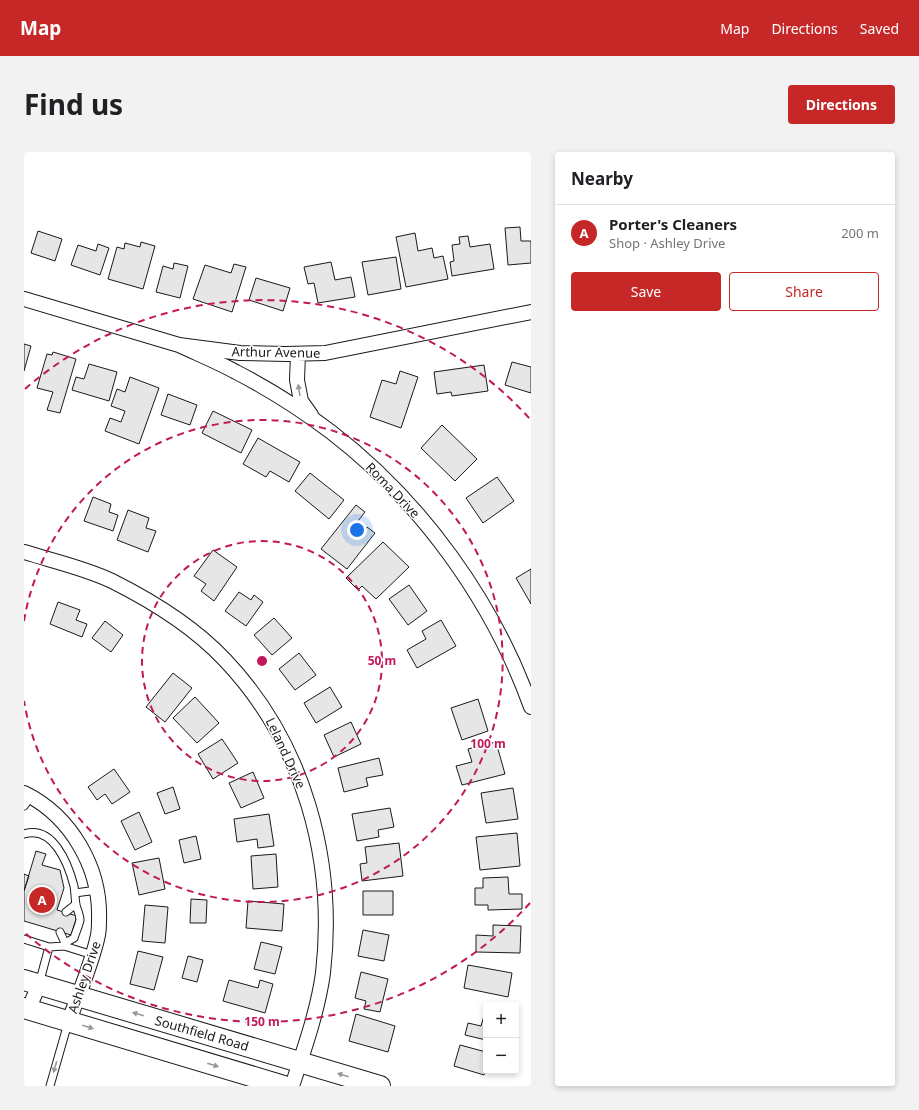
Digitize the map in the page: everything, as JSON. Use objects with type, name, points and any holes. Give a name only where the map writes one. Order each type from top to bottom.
[{"type":"main road","name":"Southfield Road","points":[[31,982],[379,1086]]},
{"type":"main road","name":"Southfield Road","points":[[26,1011],[69,1021],[284,1086]]},
{"type":"street","name":"Arthur Avenue","points":[[24,298],[179,345],[240,353],[325,353],[531,312]]},
{"type":"street","name":"Roma Drive","points":[[179,345],[264,387],[316,421],[354,451],[398,493],[438,538],[466,578],[496,626],[520,677],[531,707]]},
{"type":"street","points":[[298,354],[297,380],[301,401],[316,421]]},
{"type":"street","name":"Leland Drive","points":[[24,552],[90,572],[112,581],[173,617],[224,659],[252,691],[275,726],[293,764],[310,806],[316,829],[324,874],[326,902],[323,973],[319,996],[292,1086]]},
{"type":"street","name":"Ashley Drive","points":[[26,799],[54,814],[74,835],[88,860],[95,878],[100,906],[99,934],[69,1021]]},
{"type":"street","points":[[26,1011],[31,982]]},
{"type":"lane","points":[[24,834],[31,832],[41,833],[50,839],[60,852],[67,867],[75,893],[80,918],[74,938],[64,945]]},
{"type":"lane","points":[[75,893],[97,890]]},
{"type":"lane","points":[[66,912],[76,904]]},
{"type":"lane","points":[[60,932],[64,945]]},
{"type":"lane","points":[[24,940],[49,947],[64,945],[93,955]]},
{"type":"lane","points":[[31,982],[49,947]]},
{"type":"lane","points":[[50,1086],[69,1021]]},
{"type":"building","points":[[520,227],[521,241],[531,241],[531,263],[508,265],[505,228]]},
{"type":"building","points":[[38,231],[62,239],[55,261],[31,253]]},
{"type":"building","points":[[415,233],[418,251],[432,248],[434,258],[443,256],[448,279],[406,287],[396,237]]},
{"type":"building","points":[[468,236],[470,247],[490,244],[494,269],[452,276],[450,262],[454,261],[452,245],[460,244],[459,237]]},
{"type":"building","points":[[141,242],[155,246],[143,289],[108,279],[117,247],[124,249],[125,243],[140,247]]},
{"type":"building","points":[[98,244],[109,248],[100,275],[71,265],[78,245],[96,251]]},
{"type":"building","points":[[396,257],[401,289],[368,295],[362,262]]},
{"type":"building","points":[[331,262],[335,280],[351,277],[355,297],[318,303],[314,283],[308,284],[304,267]]},
{"type":"building","points":[[174,263],[188,266],[180,298],[156,292],[163,266],[173,269]]},
{"type":"building","points":[[234,264],[246,267],[232,312],[193,299],[205,265],[231,273]]},
{"type":"building","points":[[256,278],[290,288],[283,311],[249,300]]},
{"type":"building","points":[[24,344],[31,346],[24,371]]},
{"type":"building","points":[[53,352],[76,359],[60,413],[47,410],[53,392],[37,388],[47,354],[52,355]]},
{"type":"building","points":[[512,362],[531,367],[531,393],[505,385]]},
{"type":"building","points":[[89,364],[117,372],[109,401],[72,390],[76,377],[84,379]]},
{"type":"building","points":[[484,365],[488,391],[452,396],[451,392],[437,394],[434,372]]},
{"type":"building","points":[[400,371],[418,377],[401,428],[370,417],[382,380],[396,384]]},
{"type":"building","points":[[130,377],[159,388],[139,444],[105,431],[110,418],[121,422],[125,411],[111,406],[117,389],[125,392]]},
{"type":"building","points":[[168,394],[197,405],[190,425],[161,415]]},
{"type":"building","points":[[213,411],[252,430],[241,453],[202,433]]},
{"type":"building","points":[[442,425],[477,459],[455,481],[421,448]]},
{"type":"building","points":[[258,438],[300,462],[289,482],[270,471],[266,477],[243,464]]},
{"type":"building","points":[[310,473],[344,500],[329,519],[295,491]]},
{"type":"building","points":[[497,477],[514,501],[483,523],[466,498]]},
{"type":"building","points":[[93,497],[111,504],[109,512],[118,515],[113,531],[84,521]]},
{"type":"building","points":[[356,505],[365,512],[355,525],[364,531],[367,527],[375,533],[347,569],[321,549]]},
{"type":"building","points":[[128,510],[149,518],[146,528],[156,531],[148,552],[117,540]]},
{"type":"building","points":[[383,542],[409,567],[376,599],[362,586],[358,590],[346,578]]},
{"type":"building","points":[[213,550],[237,567],[214,601],[201,591],[206,584],[194,576]]},
{"type":"building","points":[[531,569],[531,604],[516,578]]},
{"type":"building","points":[[409,585],[427,611],[408,625],[389,599]]},
{"type":"building","points":[[239,592],[251,600],[254,595],[263,602],[246,626],[225,611]]},
{"type":"building","points":[[58,602],[80,610],[76,620],[87,624],[82,637],[50,624]]},
{"type":"building","points":[[274,618],[292,638],[272,655],[254,635]]},
{"type":"building","points":[[441,620],[456,646],[417,668],[407,650],[426,639],[422,631]]},
{"type":"building","points":[[105,621],[123,635],[111,652],[92,638]]},
{"type":"building","points":[[299,653],[316,675],[295,690],[279,669]]},
{"type":"building","points":[[173,673],[192,688],[165,722],[146,707]]},
{"type":"building","points":[[330,687],[342,707],[316,723],[304,703]]},
{"type":"building","points":[[195,697],[219,723],[197,743],[173,718]]},
{"type":"building","points":[[478,699],[488,731],[462,740],[451,708]]},
{"type":"building","points":[[351,722],[361,744],[334,757],[324,735]]},
{"type":"building","points":[[222,739],[238,763],[213,779],[198,754]]},
{"type":"building","points":[[496,742],[505,774],[462,785],[456,766],[472,762],[468,749]]},
{"type":"building","points":[[379,758],[383,775],[366,778],[368,786],[344,792],[338,768]]},
{"type":"building","points":[[114,769],[130,792],[112,804],[105,794],[97,800],[88,787]]},
{"type":"building","points":[[253,772],[264,798],[241,808],[229,783]]},
{"type":"building","points":[[173,787],[180,809],[165,814],[157,793]]},
{"type":"building","points":[[513,788],[518,819],[486,823],[481,793]]},
{"type":"building","points":[[390,808],[394,827],[378,830],[379,837],[357,841],[352,814]]},
{"type":"building","points":[[139,812],[152,842],[135,850],[121,821]]},
{"type":"building","points":[[269,814],[274,846],[258,848],[257,839],[237,842],[234,819]]},
{"type":"building","points":[[517,833],[520,866],[480,870],[476,837]]},
{"type":"building","points":[[196,836],[201,859],[184,863],[179,840]]},
{"type":"building","points":[[399,843],[403,876],[362,881],[360,864],[367,863],[365,847]]},
{"type":"building","points":[[36,851],[46,854],[42,865],[60,870],[64,888],[57,910],[77,916],[71,935],[24,921],[24,891]]},
{"type":"building","points":[[276,854],[278,887],[253,889],[251,856]]},
{"type":"building","points":[[159,858],[165,889],[139,895],[132,863]]},
{"type":"building","points":[[24,874],[29,876],[24,891]]},
{"type":"building","points":[[508,877],[509,894],[522,894],[522,909],[488,910],[488,905],[475,905],[475,888],[483,888],[483,878]]},
{"type":"building","points":[[363,891],[393,891],[393,915],[363,915]]},
{"type":"building","points":[[191,899],[207,900],[206,923],[190,923]]},
{"type":"building","points":[[248,901],[284,904],[282,931],[246,928]]},
{"type":"building","points":[[145,905],[168,907],[165,943],[142,941]]},
{"type":"building","points":[[493,925],[521,926],[520,953],[476,952],[476,935],[493,936]]},
{"type":"building","points":[[363,930],[389,935],[384,961],[358,956]]},
{"type":"building","points":[[261,942],[282,947],[275,974],[254,969]]},
{"type":"building","points":[[138,951],[163,957],[154,990],[130,984]]},
{"type":"building","points":[[188,956],[203,960],[197,982],[182,978]]},
{"type":"building","points":[[468,965],[512,973],[508,997],[464,988]]},
{"type":"building","points":[[361,972],[388,979],[380,1012],[364,1009],[366,1001],[355,998]]},
{"type":"building","points":[[229,980],[258,988],[260,980],[273,984],[265,1013],[223,1001]]},
{"type":"building","points":[[356,1014],[395,1026],[388,1052],[349,1041]]},
{"type":"building","points":[[483,1019],[483,1039],[465,1035],[468,1023],[481,1026]]},
{"type":"building","points":[[460,1045],[483,1051],[484,1075],[454,1066]]},
{"type":"place","name":"Porter's Cleaners","points":[[42,900]]}]
